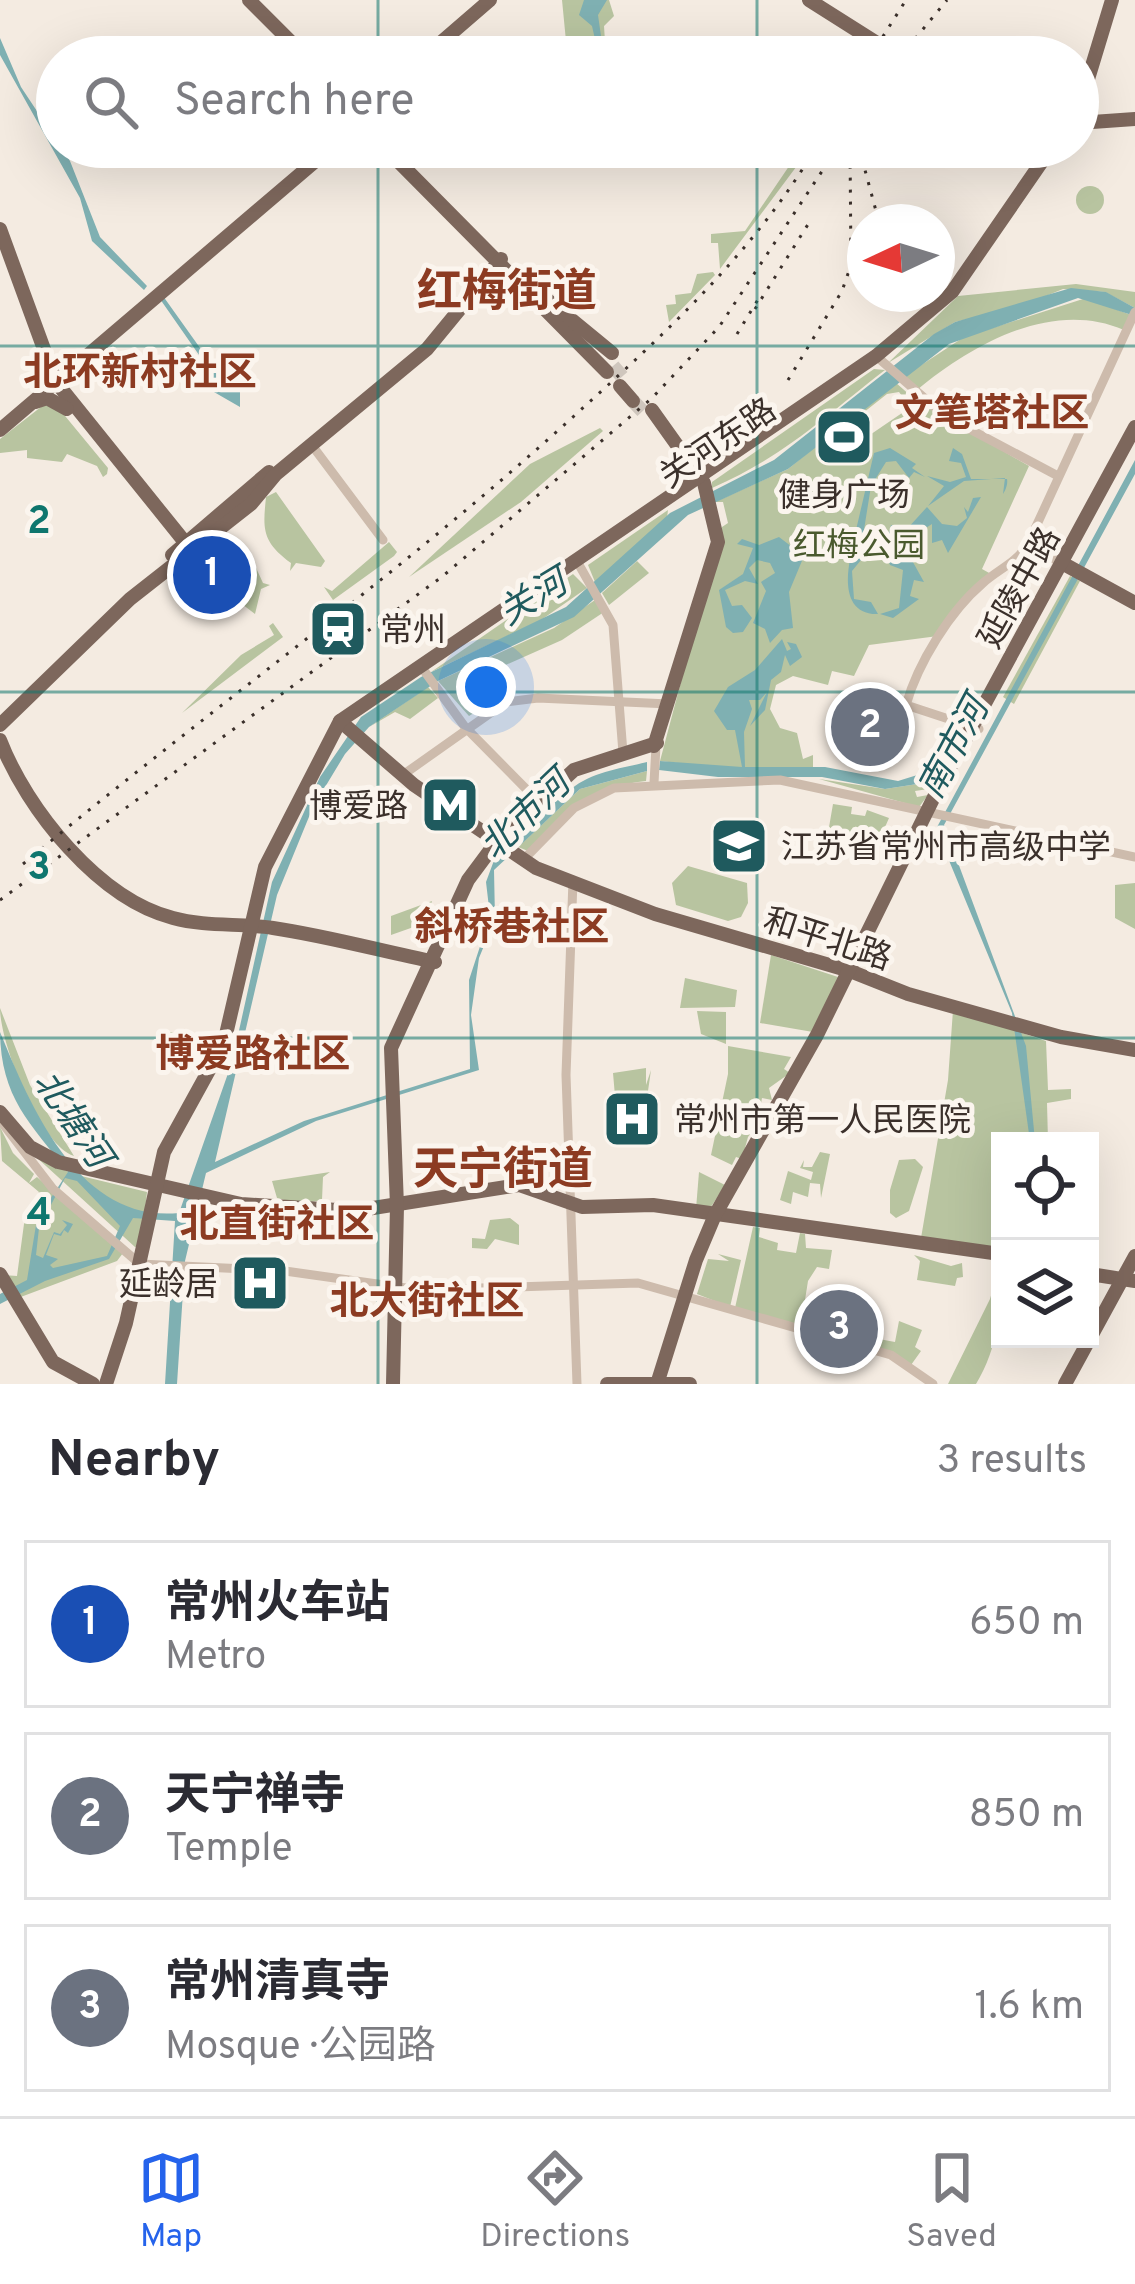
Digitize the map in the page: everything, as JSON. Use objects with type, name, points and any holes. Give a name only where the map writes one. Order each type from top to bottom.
[{"type":"main road","points":[[246,0],[281,36]]},
{"type":"main road","points":[[448,36],[490,0]]},
{"type":"main road","points":[[462,36],[504,0]]},
{"type":"main road","points":[[809,0],[866,36]]},
{"type":"main road","points":[[820,0],[878,36]]},
{"type":"main road","points":[[1098,36],[1110,0]]},
{"type":"main road","points":[[1099,40],[1110,0]]},
{"type":"main road","points":[[1099,117],[1135,116]]},
{"type":"main road","points":[[0,418],[52,380],[296,168]]},
{"type":"main road","points":[[0,430],[52,380],[74,367],[307,168]]},
{"type":"main road","points":[[403,168],[496,266],[526,287],[608,365]]},
{"type":"main road","points":[[412,168],[496,266]]},
{"type":"main road","name":"关河东路","points":[[347,722],[881,360],[952,292],[1038,168]]},
{"type":"main road","points":[[0,229],[52,380]]},
{"type":"main road","points":[[0,244],[52,380],[185,547]]},
{"type":"main road","points":[[0,720],[185,547],[424,347],[496,266]]},
{"type":"main road","points":[[70,406],[74,367]]},
{"type":"main road","points":[[623,384],[636,398]]},
{"type":"main road","points":[[30,405],[47,398],[70,406]]},
{"type":"main road","points":[[394,1384],[398,1206],[392,1048],[468,880],[508,846],[537,800],[584,764],[622,752],[653,761],[715,559],[718,529],[701,485],[649,413]]},
{"type":"main road","name":"延陵中路","points":[[1073,568],[1135,427]]},
{"type":"main road","name":"延陵中路","points":[[661,1383],[718,1216],[938,815],[976,728],[1073,568],[1135,438]]},
{"type":"main road","points":[[0,720],[185,547]]},
{"type":"main road","points":[[1073,568],[1135,602]]},
{"type":"main road","points":[[347,722],[366,739]]},
{"type":"main road","points":[[256,928],[268,859],[328,740],[347,722]]},
{"type":"main road","points":[[108,1384],[142,1264],[157,1185],[179,1119],[224,1043],[268,868],[347,722]]},
{"type":"main road","name":"和平北路","points":[[366,739],[508,846]]},
{"type":"main road","name":"和平北路","points":[[366,739],[414,785],[573,882],[667,918],[855,969],[1017,1022],[1135,1047]]},
{"type":"main road","points":[[0,740],[22,786],[109,889],[170,917],[256,928],[434,963]]},
{"type":"main road","points":[[0,754],[19,788],[105,892],[160,920],[256,928]]},
{"type":"main road","points":[[1,1110],[65,1160],[157,1185]]},
{"type":"main road","points":[[1,1110],[30,1147],[241,1204],[354,1211],[512,1185],[572,1203],[653,1205],[991,1253]]},
{"type":"main road","points":[[1063,1384],[1129,1276],[1135,1246]]},
{"type":"main road","points":[[1099,1274],[1129,1276]]},
{"type":"main road","points":[[1099,1321],[1129,1276]]},
{"type":"main road","points":[[3,1281],[53,1363],[93,1384]]},
{"type":"main road","points":[[16,1301],[52,1365],[81,1384]]},
{"type":"main road","points":[[1063,1384],[1082,1348]]},
{"type":"main road","points":[[608,1384],[690,1384]]},
{"type":"street","points":[[976,728],[906,705],[922,662],[978,587],[1009,568],[1027,546],[1133,316]]},
{"type":"street","points":[[881,360],[926,403],[1058,476]]},
{"type":"street","points":[[309,442],[383,541]]},
{"type":"street","points":[[1027,546],[1073,568]]},
{"type":"street","points":[[578,565],[602,599],[618,652],[622,752]]},
{"type":"street","points":[[423,670],[467,726],[537,800]]},
{"type":"street","points":[[407,772],[467,726],[518,700],[668,704]]},
{"type":"street","points":[[508,846],[653,761],[780,780],[1135,857]]},
{"type":"street","points":[[573,882],[566,1075],[576,1384]]},
{"type":"street","points":[[1,1110],[56,1189],[142,1264],[285,1271],[397,1289],[638,1283],[891,1355],[933,1384]]},
{"type":"green space","points":[[562,0],[609,0],[614,16],[604,26],[605,36],[566,36]]},
{"type":"green space","points":[[788,168],[795,168],[720,269],[718,243],[711,243],[711,234],[745,231]]},
{"type":"green space","points":[[1090,186],[1100,190],[1104,200],[1100,210],[1090,214],[1080,210],[1076,200],[1080,190]]},
{"type":"green space","points":[[713,272],[669,322],[666,305],[676,304],[675,295],[691,293],[697,274]]},
{"type":"green space","points":[[1076,284],[1135,292],[1135,308],[1105,292],[1063,289],[1019,307],[955,322],[888,363],[941,312],[955,312],[958,296]]},
{"type":"green space","points":[[1086,298],[1131,315],[1124,330],[1097,322],[1042,323],[988,343],[917,390],[903,377],[964,337]]},
{"type":"green space","points":[[874,369],[885,370],[782,450],[712,488],[712,482]]},
{"type":"green space","name":"红梅公园","points":[[895,382],[920,404],[912,409],[899,392],[887,394],[849,424],[861,441],[902,413],[909,423],[925,406],[1029,466],[982,569],[991,574],[938,636],[869,645],[854,676],[832,671],[828,685],[793,676],[776,685],[770,709],[780,728],[797,733],[803,759],[813,755],[813,767],[722,768],[660,761],[722,527],[728,523],[723,502],[715,502],[788,469]]},
{"type":"green space","points":[[46,403],[56,405],[108,468],[107,474],[103,477],[97,466],[67,454],[62,462],[27,458],[27,450],[0,453],[0,439]]},
{"type":"green space","points":[[600,428],[603,431],[521,502],[409,577],[530,464]]},
{"type":"green space","points":[[276,492],[325,561],[321,567],[296,563],[290,571],[291,563],[269,541],[266,497]]},
{"type":"green space","points":[[668,510],[667,518],[595,582],[588,565]]},
{"type":"green space","points":[[228,539],[251,557],[263,583],[270,585],[261,589],[255,614],[234,598],[240,592],[225,571],[218,577],[197,556],[216,540]]},
{"type":"green space","points":[[389,542],[397,552],[394,556],[333,600],[324,587],[332,591]]},
{"type":"green space","points":[[637,561],[649,573],[609,605],[602,593]]},
{"type":"green space","points":[[573,574],[587,588],[541,620],[431,672]]},
{"type":"green space","points":[[1070,576],[1080,581],[1014,704],[1003,697]]},
{"type":"green space","points":[[595,600],[604,612],[562,640],[483,675],[493,701],[469,716],[438,681],[554,628]]},
{"type":"green space","points":[[273,623],[283,637],[182,713],[241,655],[274,635],[269,626]]},
{"type":"green space","points":[[428,687],[438,698],[410,719],[395,712],[369,727]]},
{"type":"green space","points":[[647,771],[646,781],[609,789],[580,804],[528,851],[518,847],[580,789]]},
{"type":"green space","points":[[930,773],[940,779],[935,788],[915,791],[917,797],[928,795],[919,807],[819,779],[885,789],[924,783]]},
{"type":"green space","points":[[833,804],[852,807],[851,814],[865,816],[867,810],[889,818],[879,841],[828,833]]},
{"type":"green space","points":[[688,866],[747,883],[748,903],[741,917],[728,921],[676,905],[672,883]]},
{"type":"green space","points":[[1135,883],[1135,929],[1115,918],[1115,885]]},
{"type":"green space","points":[[432,901],[425,923],[391,935],[391,916]]},
{"type":"green space","points":[[771,955],[838,977],[813,1032],[760,1023]]},
{"type":"green space","points":[[685,978],[737,990],[735,1007],[680,1008]]},
{"type":"green space","points":[[0,1008],[30,1085],[74,1156],[48,1133],[24,1091]]},
{"type":"green space","points":[[953,1010],[1046,1041],[1048,1090],[1071,1089],[1071,1099],[1047,1103],[1048,1132],[991,1132],[991,1250],[921,1238],[948,1080]]},
{"type":"green space","points":[[697,1011],[726,1012],[726,1044],[701,1034]]},
{"type":"green space","points":[[171,1032],[195,1043],[188,1060],[162,1047],[162,1036]]},
{"type":"green space","points":[[728,1046],[791,1057],[784,1069],[790,1073],[769,1088],[772,1100],[762,1098],[760,1109],[766,1113],[748,1137],[742,1159],[736,1157],[732,1165],[711,1155],[728,1074]]},
{"type":"green space","points":[[646,1068],[646,1085],[651,1070],[648,1091],[615,1096],[613,1073]]},
{"type":"green space","points":[[0,1127],[13,1153],[34,1174],[29,1183],[37,1177],[123,1253],[117,1261],[18,1298],[3,1275],[17,1276],[24,1224],[39,1192],[2,1161]]},
{"type":"green space","points":[[820,1152],[830,1154],[821,1198],[820,1184],[810,1183],[808,1197],[793,1192],[791,1204],[780,1200],[788,1171],[811,1180],[813,1172],[800,1168],[804,1160],[803,1167],[812,1167]]},
{"type":"green space","points":[[35,1156],[73,1174],[147,1192],[141,1246],[135,1247]]},
{"type":"green space","points":[[915,1159],[923,1167],[909,1211],[896,1218],[890,1213],[890,1190],[899,1160]]},
{"type":"green space","points":[[330,1172],[323,1177],[322,1200],[300,1204],[277,1198],[272,1181]]},
{"type":"green space","points":[[699,1172],[725,1185],[709,1210],[696,1209]]},
{"type":"green space","points":[[510,1218],[519,1225],[519,1245],[495,1239],[487,1249],[472,1248],[472,1238],[485,1239],[490,1220]]},
{"type":"green space","points":[[753,1227],[760,1228],[759,1237],[778,1243],[777,1250],[796,1253],[800,1233],[805,1234],[806,1248],[832,1250],[829,1269],[817,1267],[808,1281],[801,1325],[735,1308]]},
{"type":"green space","points":[[718,1254],[741,1260],[730,1307],[697,1294],[708,1259],[729,1261]]},
{"type":"green space","points":[[914,1255],[951,1266],[962,1263],[963,1277],[957,1278],[955,1286],[917,1280],[920,1261]]},
{"type":"green space","points":[[991,1296],[992,1348],[984,1369],[976,1384],[948,1384]]},
{"type":"green space","points":[[899,1321],[922,1330],[915,1347],[921,1351],[911,1365],[862,1344],[863,1336],[895,1342]]},
{"type":"water","points":[[584,0],[607,0],[598,15],[601,36],[594,36],[592,26],[579,15]]},
{"type":"water","points":[[0,38],[36,110],[36,119],[0,55]]},
{"type":"water","points":[[63,168],[73,168],[100,237],[147,286],[144,290],[92,241],[80,198]]},
{"type":"water","points":[[1071,288],[1106,292],[1135,308],[1135,316],[1078,298],[949,344],[788,469],[688,515],[574,617],[438,681],[369,727],[345,754],[313,807],[277,895],[215,1162],[304,1121],[470,1069],[469,980],[490,916],[486,882],[496,855],[583,781],[647,762],[647,771],[580,789],[494,870],[495,919],[479,958],[471,1015],[479,1070],[316,1121],[206,1173],[185,1261],[177,1384],[165,1384],[175,1221],[133,1218],[109,1259],[45,1281],[0,1304],[0,1294],[27,1280],[37,1219],[68,1172],[30,1124],[12,1092],[0,1032],[45,1126],[87,1181],[114,1200],[144,1211],[179,1213],[232,1062],[272,882],[320,777],[361,717],[421,677],[566,607],[670,513],[774,460],[955,322]],"holes":[[[65,1178],[77,1181],[120,1226],[107,1256],[53,1268],[50,1265],[58,1259],[46,1255],[54,1234],[61,1236],[64,1230],[68,1233],[73,1224],[62,1220],[67,1225],[60,1234],[54,1232],[43,1258],[36,1255],[39,1228]]]},
{"type":"water","points":[[163,296],[220,376],[240,383],[240,407],[207,388],[213,375],[160,299]]},
{"type":"water","points":[[890,448],[916,464],[912,468],[925,477],[914,472],[909,478],[896,461],[886,462],[871,486],[863,536],[840,537],[838,531],[856,530],[874,453]]},
{"type":"water","points":[[953,448],[962,454],[971,479],[991,479],[964,481],[928,506],[944,486],[927,476],[950,482],[966,477],[961,463],[949,461]]},
{"type":"water","points":[[1135,460],[1135,474],[944,825],[1026,1046],[1034,1132],[1029,1132],[1012,1013],[936,829]]},
{"type":"water","points":[[981,497],[948,553],[942,540],[932,543],[932,524],[921,531],[918,541],[926,535],[921,546],[900,530],[889,543],[891,554],[909,555],[924,582],[914,580],[910,596],[919,599],[893,618],[880,614],[899,608],[903,570],[890,565],[884,547],[870,549],[852,571],[854,599],[871,602],[878,614],[859,609],[853,602],[848,586],[850,560],[864,551],[857,540],[864,538],[872,546],[887,543],[891,525],[907,529],[927,507],[942,524],[957,526],[967,518],[964,507],[968,512],[973,498]]},
{"type":"water","points":[[779,537],[804,556],[789,592],[793,628],[782,630],[770,643],[765,629],[753,623],[766,591],[761,582],[775,573],[770,563],[757,560],[749,568],[758,584],[745,581],[725,590],[732,606],[742,605],[752,618],[743,632],[733,633],[726,627],[719,590],[743,574],[753,548],[737,544],[742,539],[759,545]]},
{"type":"water","points":[[782,639],[787,651],[791,649],[787,642],[796,644],[802,657],[790,666],[785,655],[781,672],[771,680],[765,710],[750,726],[767,692],[760,700],[749,700],[745,767],[825,767],[898,781],[927,772],[924,783],[885,789],[822,777],[718,777],[659,770],[660,761],[742,767],[735,730],[727,730],[714,711],[728,687],[755,670]]},
{"type":"tunnel","points":[[613,366],[626,381]]},
{"type":"tunnel","points":[[633,401],[647,416]]},
{"type":"railway","points":[[883,36],[906,0]]},
{"type":"railway","points":[[917,36],[947,0]]},
{"type":"railway","points":[[23,864],[371,588],[574,416],[728,266],[803,168]]},
{"type":"railway","points":[[0,900],[443,576],[652,398],[719,327],[824,168]]},
{"type":"railway","points":[[788,380],[842,291],[851,265],[850,168]]},
{"type":"railway","points":[[864,168],[874,204]]},
{"type":"railway","points":[[755,309],[812,218]]},
{"type":"railway","points":[[737,334],[762,293]]},
{"type":"railway","points":[[820,494],[827,501],[820,508],[813,501],[820,494]]},
{"type":"place","name":"健身广场","points":[[844,437]]},
{"type":"place","name":"常州火车站","points":[[212,575]]},
{"type":"place","name":"常州","points":[[338,629]]},
{"type":"place","name":"天宁禅寺","points":[[870,727]]},
{"type":"place","name":"博爱路","points":[[450,805]]},
{"type":"place","name":"江苏省常州市高级中学","points":[[739,846]]},
{"type":"place","name":"常州市第一人民医院","points":[[632,1119]]},
{"type":"place","name":"延龄居","points":[[260,1283]]},
{"type":"place","name":"常州清真寺","points":[[839,1329]]},
{"type":"district","name":"红梅街道","points":[[507,290]]},
{"type":"district","name":"北环新村社区","points":[[140,371]]},
{"type":"district","name":"文笔塔社区","points":[[992,412]]},
{"type":"district","name":"斜桥巷社区","points":[[512,926]]},
{"type":"district","name":"博爱路社区","points":[[253,1053]]},
{"type":"district","name":"天宁街道","points":[[503,1168]]},
{"type":"district","name":"北直街社区","points":[[277,1223]]},
{"type":"district","name":"北大街社区","points":[[427,1300]]},
{"type":"water label","name":"关河","points":[[532,596]]},
{"type":"water label","name":"南市河","points":[[952,747]]},
{"type":"water label","name":"北市河","points":[[524,814]]},
{"type":"water label","name":"北塘河","points":[[74,1118]]}]
